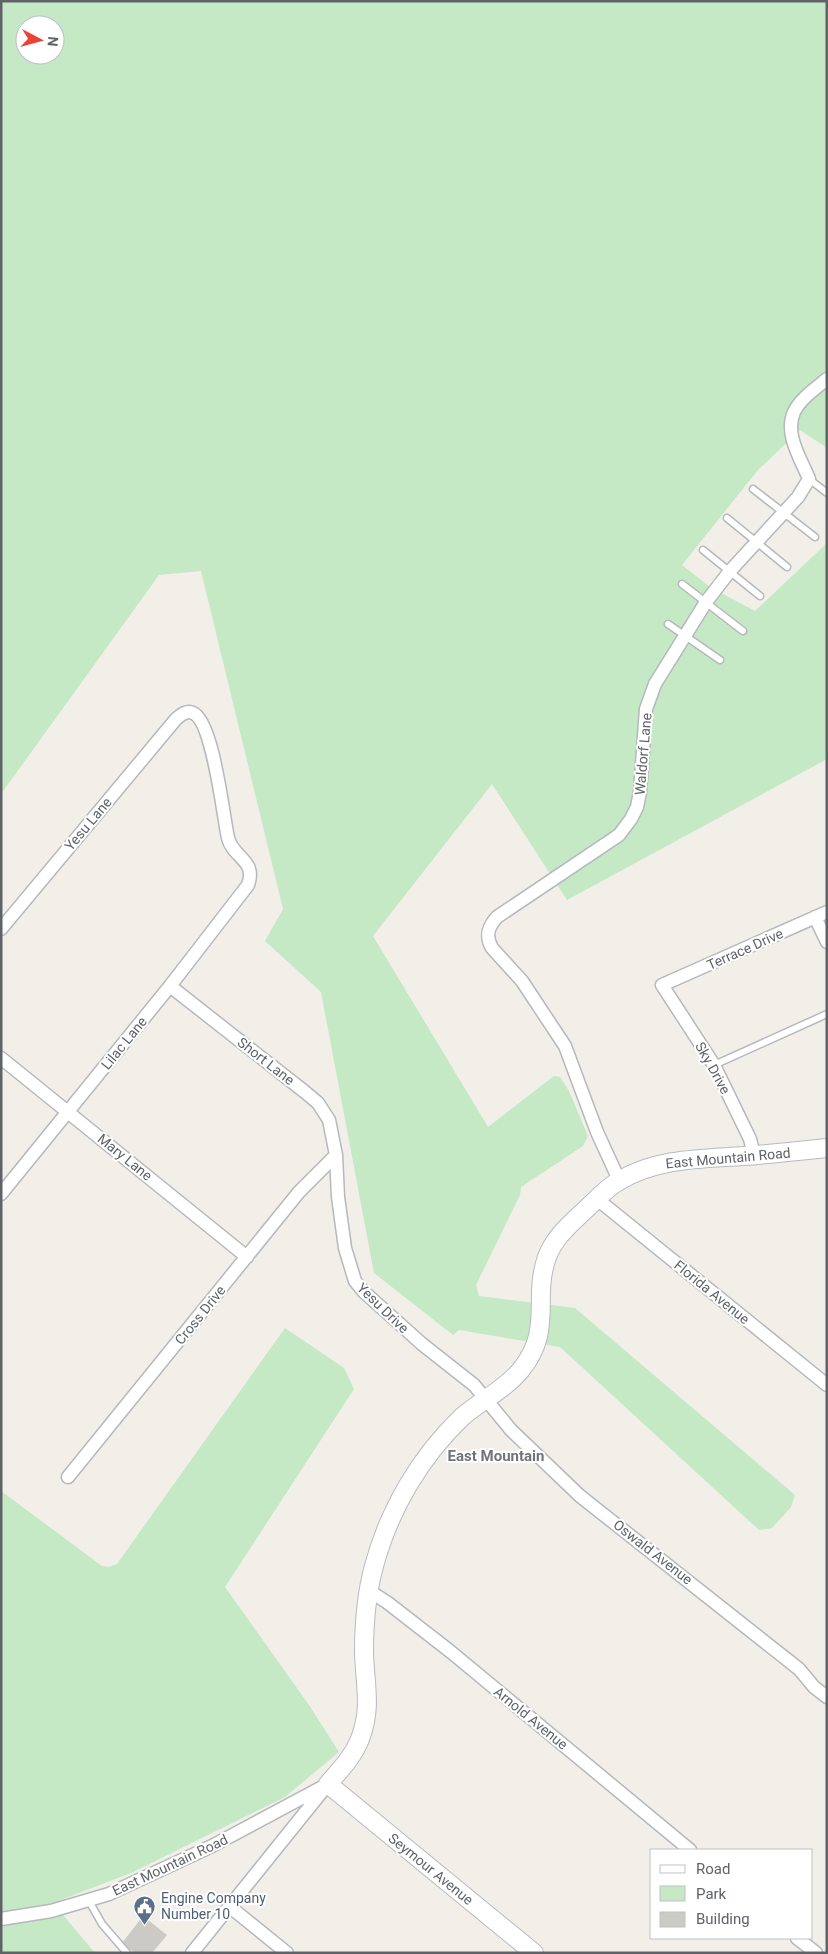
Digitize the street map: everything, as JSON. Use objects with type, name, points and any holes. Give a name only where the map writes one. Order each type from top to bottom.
[{"type":"street","points":[[809,479],[790,433],[794,412],[808,395],[827,379]]},
{"type":"street","name":"Waldorf Lane","points":[[619,1180],[597,1132],[565,1046],[522,981],[492,948],[488,942],[487,931],[497,918],[619,835],[627,826],[637,807],[640,792],[646,709],[650,695],[706,602],[730,571],[798,497],[809,479]]},
{"type":"street","name":"Yesu Lane","points":[[1,930],[176,719],[185,712],[193,713],[201,719],[210,740],[228,840],[244,860],[249,870],[250,878],[244,889]]},
{"type":"street","name":"Lilac Lane","points":[[1,1194],[170,986],[244,889]]},
{"type":"street","points":[[821,915],[827,942]]},
{"type":"street","name":"Terrace Drive","points":[[662,985],[821,915]]},
{"type":"street","name":"Sky Drive","points":[[662,985],[714,1065],[750,1139],[754,1155]]},
{"type":"street","name":"Short Lane","points":[[170,986],[318,1103],[329,1120],[336,1155]]},
{"type":"street","name":"Mary Lane","points":[[1,1058],[247,1256]]},
{"type":"street","name":"East Mountain Road","points":[[192,1953],[354,1752],[367,1715],[368,1690],[364,1656],[364,1631],[368,1590],[377,1555],[390,1519],[416,1472],[436,1445],[453,1427],[511,1380],[531,1355],[538,1337],[544,1266],[550,1251],[569,1225],[619,1180],[646,1168],[671,1161],[827,1148]]},
{"type":"street","name":"Cross Drive","points":[[68,1478],[299,1192],[336,1155]]},
{"type":"street","name":"Yesu Drive","points":[[336,1155],[338,1197],[344,1248],[355,1281],[364,1292],[416,1339],[474,1385],[485,1400]]},
{"type":"street","name":"Florida Avenue","points":[[597,1199],[827,1385]]},
{"type":"street","name":"Oswald Avenue","points":[[485,1400],[511,1430],[580,1496],[680,1573],[798,1669],[814,1687],[827,1697]]},
{"type":"street","name":"Arnold Avenue","points":[[368,1590],[388,1603],[451,1652],[689,1849]]},
{"type":"street","name":"East Mountain Road","points":[[1,1919],[51,1911],[89,1901],[139,1881],[212,1846],[328,1784]]},
{"type":"street","name":"Seymour Avenue","points":[[328,1784],[534,1953]]},
{"type":"street","points":[[229,1906],[286,1953]]},
{"type":"street","points":[[799,1939],[816,1953]]},
{"type":"lane","points":[[809,479],[827,493]]},
{"type":"lane","points":[[753,489],[815,537]]},
{"type":"lane","points":[[727,518],[787,567]]},
{"type":"lane","points":[[703,550],[760,596]]},
{"type":"lane","points":[[682,584],[743,631]]},
{"type":"lane","points":[[668,624],[720,660]]},
{"type":"lane","points":[[714,1065],[827,1014]]},
{"type":"lane","points":[[89,1901],[102,1924],[127,1953]]},
{"type":"green space","points":[[1,1],[827,1],[827,448],[800,430],[758,470],[682,565],[710,587],[755,611],[827,543],[827,759],[567,900],[492,784],[373,936],[488,1127],[554,1076],[560,1077],[569,1091],[588,1136],[583,1146],[521,1187],[520,1195],[476,1285],[479,1296],[575,1308],[795,1495],[791,1507],[772,1528],[759,1530],[560,1347],[459,1330],[453,1335],[374,1273],[321,992],[265,941],[283,909],[201,571],[159,575],[1,794]]},
{"type":"green space","points":[[285,1328],[344,1368],[354,1389],[225,1587],[309,1705],[339,1752],[285,1797],[131,1873],[53,1903],[95,1953],[1,1953],[1,1491],[102,1566],[109,1567],[117,1564]]},
{"type":"building","name":"Engine Company Number 10","points":[[143,1916],[167,1935],[152,1953],[135,1953],[122,1943]]},
{"type":"place","name":"Engine Company Number 10","points":[[145,1925]]},
{"type":"district","name":"East Mountain","points":[[496,1456]]}]
